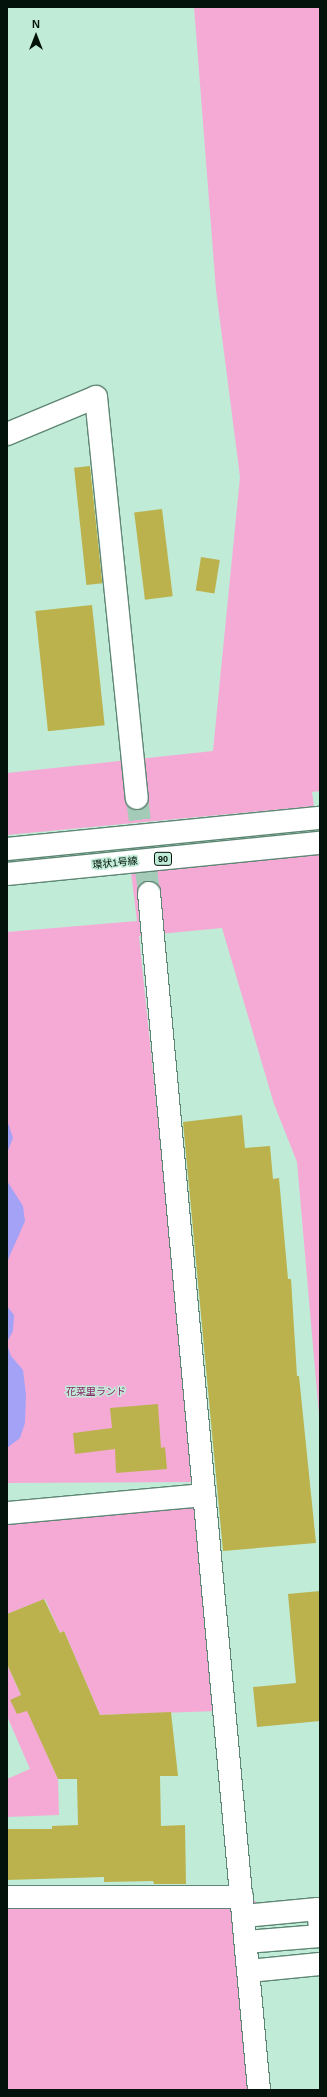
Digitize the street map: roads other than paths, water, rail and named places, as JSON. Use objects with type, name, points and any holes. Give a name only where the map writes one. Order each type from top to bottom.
[{"type":"street","points":[[7,434],[96,397],[137,798]]},
{"type":"street","points":[[7,849],[318,818]]},
{"type":"street","name":"環状1号線","points":[[7,874],[319,843]]},
{"type":"street","points":[[149,893],[259,2090]]},
{"type":"street","points":[[7,1513],[204,1495]]},
{"type":"street","points":[[7,1897],[243,1907],[294,1912],[318,1909],[320,1929]]},
{"type":"street","points":[[249,1971],[310,1965],[297,1937],[294,1912]]},
{"type":"street","points":[[246,1942],[320,1936]]},
{"type":"water","points":[[7,1120],[13,1138],[7,1153]]},
{"type":"water","points":[[7,1181],[23,1206],[25,1221],[7,1262]]},
{"type":"water","points":[[7,1306],[14,1315],[13,1331],[7,1342]]},
{"type":"water","points":[[7,1344],[11,1356],[23,1370],[26,1395],[25,1423],[20,1438],[7,1448]]},
{"type":"tunnel","points":[[137,798],[149,893]]},
{"type":"park label","name":"花菜里ランド","points":[[96,1392]]}]
